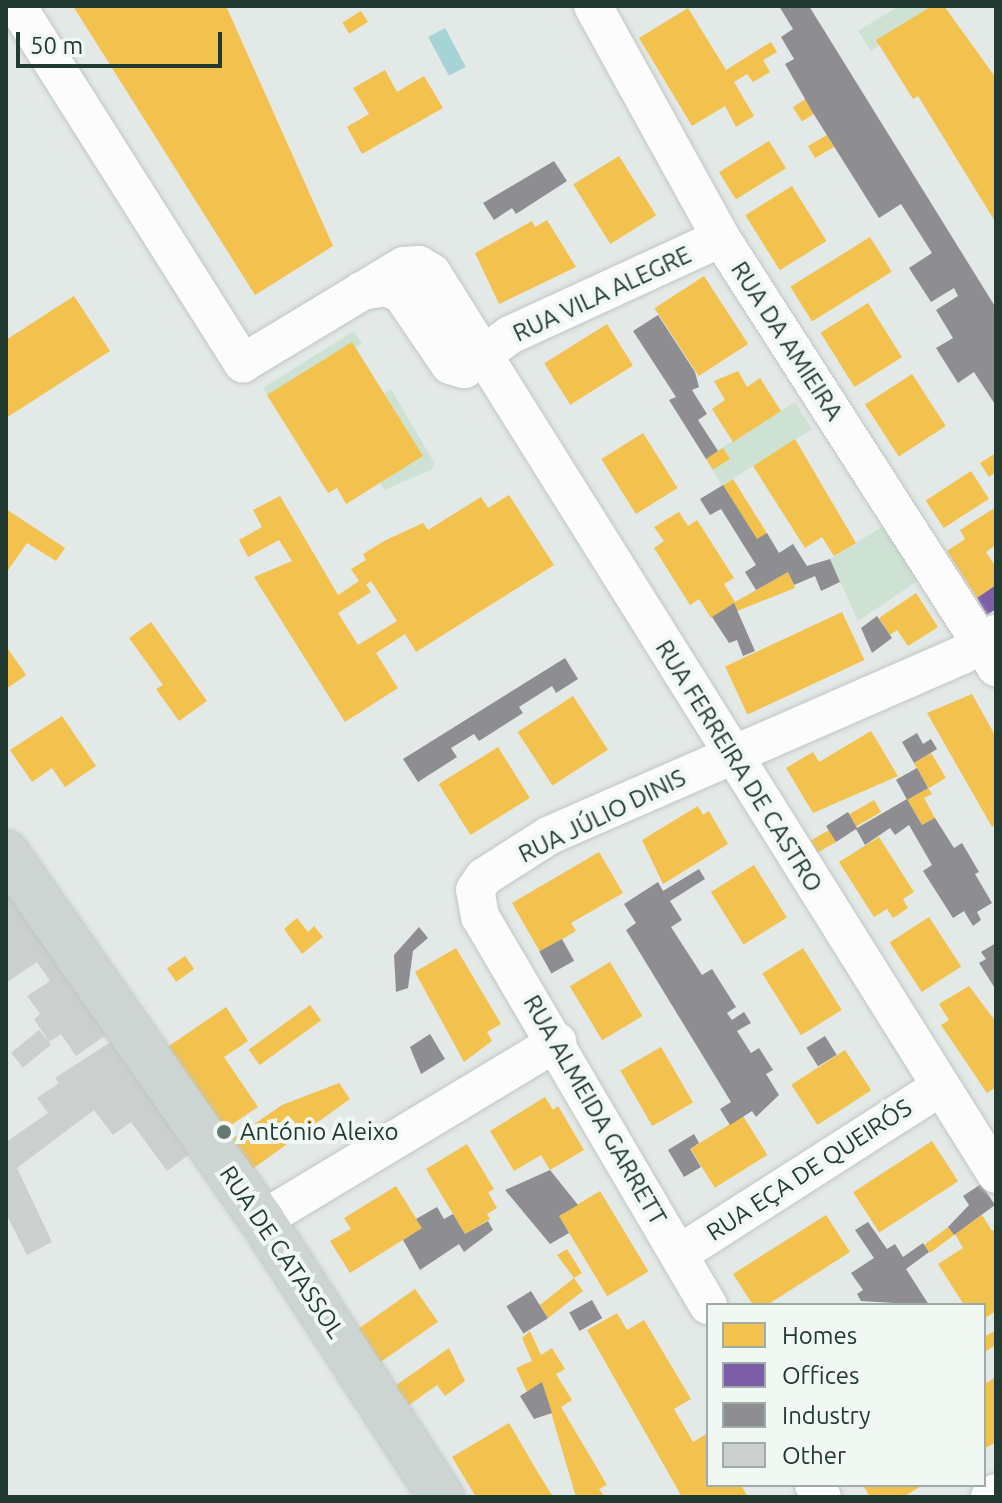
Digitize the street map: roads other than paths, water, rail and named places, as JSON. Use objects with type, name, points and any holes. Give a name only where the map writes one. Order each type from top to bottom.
[{"type":"main road","name":"RUA DE CATASSOL","points":[[6,853],[262,1220],[441,1497]]},
{"type":"street","name":"RUA FERREIRA DE CASTRO","points":[[17,6],[243,363],[404,266],[427,268],[486,355],[731,755],[996,1174]]},
{"type":"street","name":"RUA DA AMIEIRA","points":[[593,6],[721,238],[991,648]]},
{"type":"street","name":"RUA VILA ALEGRE","points":[[486,355],[510,335],[721,238]]},
{"type":"street","name":"RUA JÚLIO DINIS","points":[[480,917],[475,890],[484,877],[550,835],[731,755],[991,648]]},
{"type":"street","name":"RUA ALMEIDA GARRETT","points":[[480,917],[557,1042],[707,1303]]},
{"type":"street","points":[[262,1220],[557,1042]]},
{"type":"street","name":"RUA EÇA DE QUEIRÓS","points":[[679,1254],[940,1087]]},
{"type":"street","points":[[990,1497],[996,1493]]},
{"type":"water","points":[[445,28],[466,67],[449,76],[428,37]]},
{"type":"place","name":"António Aleixo","points":[[224,1132]]}]
